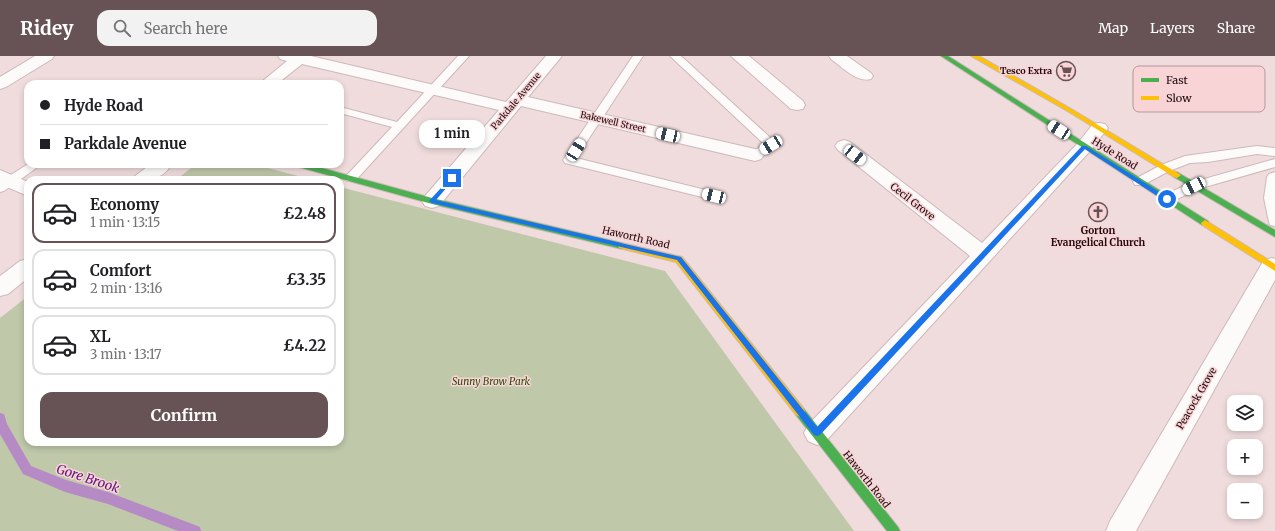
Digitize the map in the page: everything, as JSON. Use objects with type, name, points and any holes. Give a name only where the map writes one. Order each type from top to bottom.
[{"type":"main road","name":"Hyde Road","points":[[944,56],[1084,147],[1274,267]]},
{"type":"main road","name":"Hyde Road","points":[[974,56],[1099,128],[1275,234]]},
{"type":"main road","name":"Haworth Road","points":[[313,168],[343,176]]},
{"type":"main road","name":"Haworth Road","points":[[344,176],[432,201],[679,258],[894,531]]},
{"type":"street","name":"Parkdale Avenue","points":[[432,201],[554,56]]},
{"type":"street","points":[[739,56],[797,105]]},
{"type":"street","points":[[837,56],[865,76]]},
{"type":"street","points":[[0,84],[42,57]]},
{"type":"street","name":"Bakewell Street","points":[[296,57],[433,91],[595,118],[755,154]]},
{"type":"street","points":[[271,80],[296,57]]},
{"type":"street","points":[[817,433],[1084,147],[1099,128]]},
{"type":"street","name":"Cecil Grove","points":[[844,146],[983,255]]},
{"type":"street","points":[[147,176],[158,168]]},
{"type":"street","points":[[3,182],[24,189]]},
{"type":"street","name":"Peacock Grove","points":[[1120,531],[1274,267]]},
{"type":"street","points":[[0,288],[24,270]]},
{"type":"lane","points":[[351,178],[464,56]]},
{"type":"lane","points":[[638,56],[595,118],[569,160],[714,196]]},
{"type":"lane","points":[[675,56],[771,145],[755,154]]},
{"type":"lane","points":[[344,111],[400,126]]},
{"type":"lane","points":[[1139,182],[1165,168],[1190,159],[1208,158],[1258,150],[1275,152]]},
{"type":"lane","points":[[1167,199],[1194,186],[1275,163]]},
{"type":"lane","points":[[3,182],[29,168]]},
{"type":"lane","points":[[1275,176],[1273,177],[1270,198],[1275,222]]},
{"type":"green space","points":[[191,168],[268,168],[298,176],[181,176]]},
{"type":"green space","name":"Sunny Brow Park","points":[[344,188],[665,271],[854,531],[0,531],[0,318],[24,299],[24,446],[344,446]]},
{"type":"waterway","name":"Gore Brook","points":[[0,418],[1,425],[27,470],[65,486],[108,498],[195,531]]},
{"type":"traffic: fast","points":[[944,56],[1205,223]]},
{"type":"traffic: fast","points":[[312,168],[341,176]]},
{"type":"traffic: fast","points":[[1177,175],[1275,234]]},
{"type":"traffic: fast","points":[[344,177],[432,201],[622,246]]},
{"type":"traffic: fast","points":[[800,412],[894,531]]},
{"type":"traffic: slow","points":[[974,56],[1071,111],[1177,175]]},
{"type":"traffic: slow","points":[[1205,223],[1275,268]]},
{"type":"traffic: slow","points":[[622,246],[679,259],[800,412]]},
{"type":"place","name":"Tesco Extra","points":[[1066,71]]},
{"type":"place","name":"Gorton Evangelical Church","points":[[1098,212]]},
{"type":"route","points":[[452,178],[432,201],[679,258],[817,433],[1084,147],[1167,199]]}]
